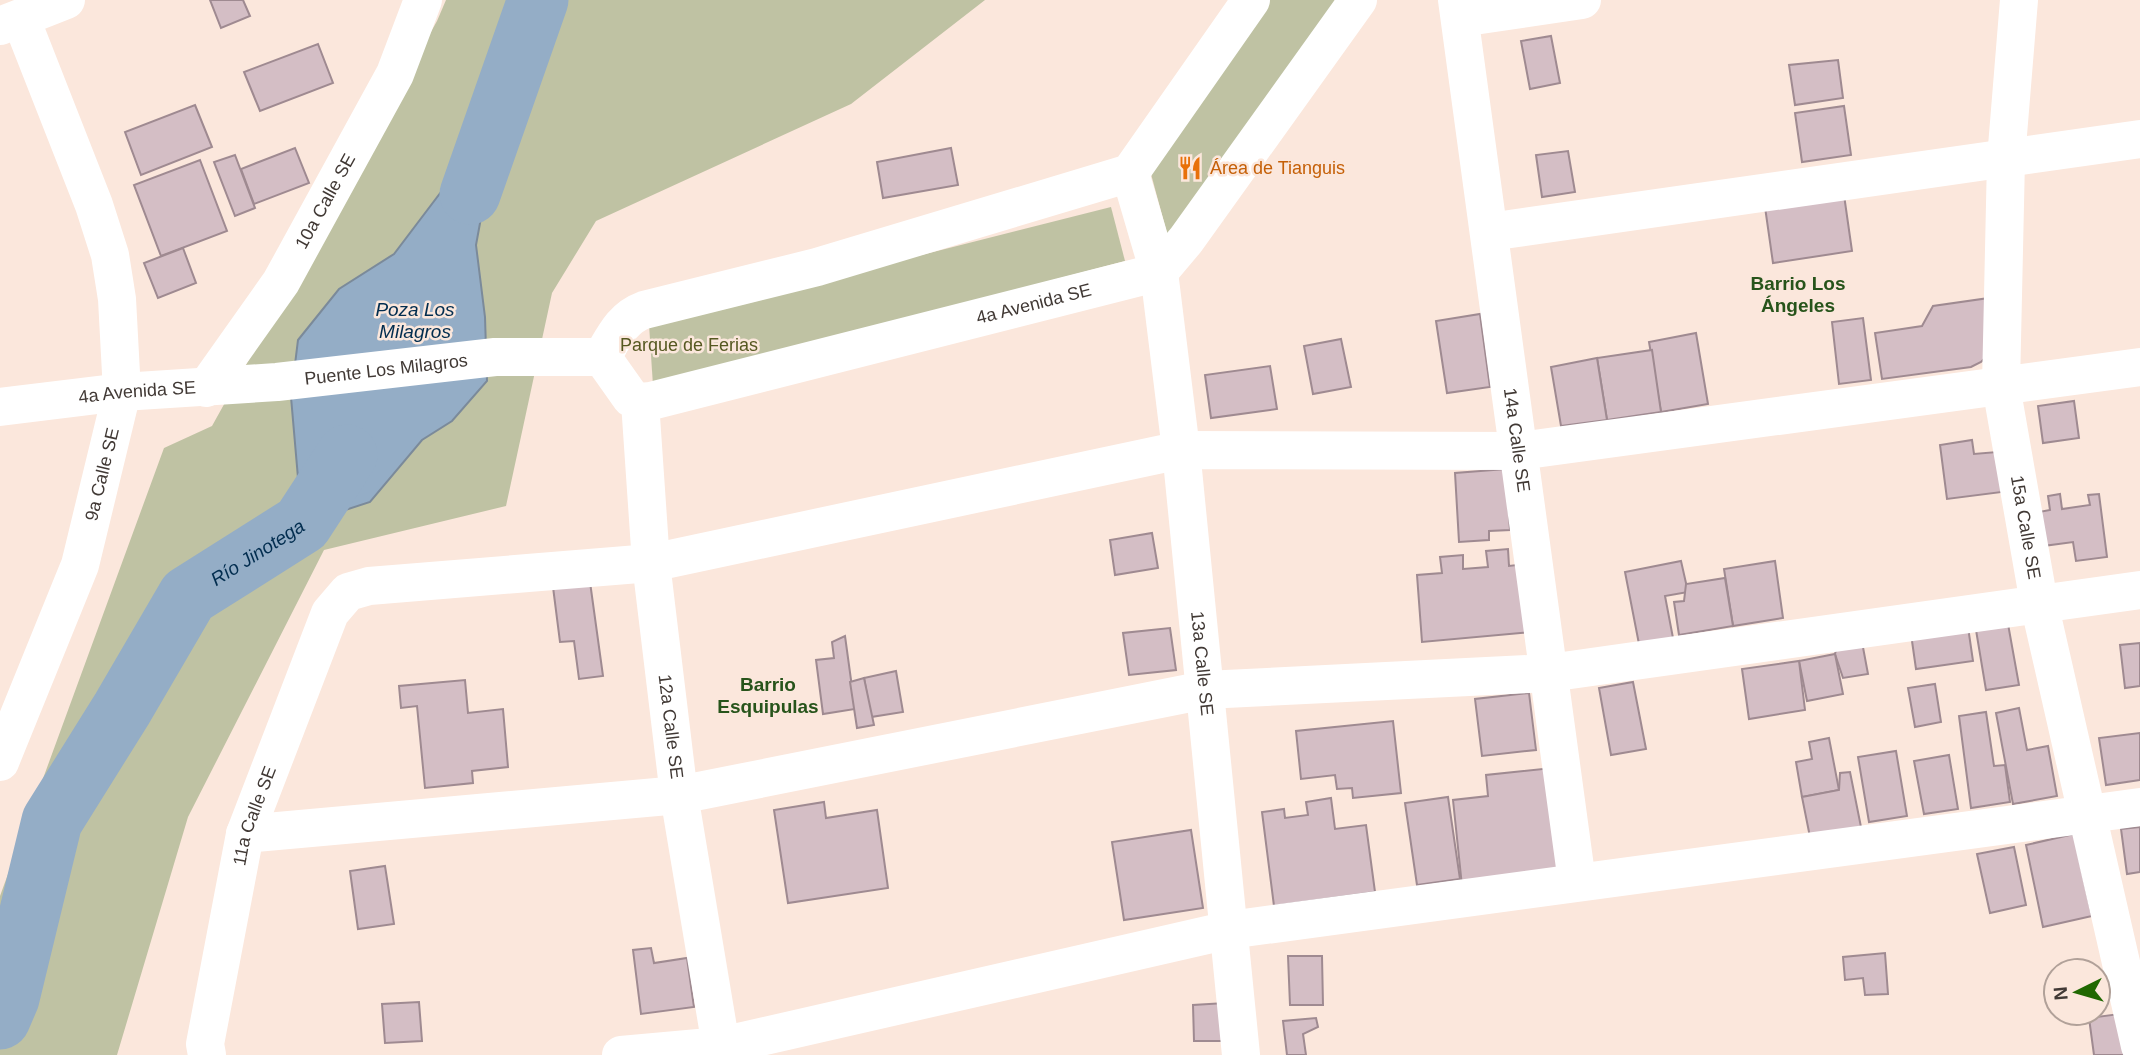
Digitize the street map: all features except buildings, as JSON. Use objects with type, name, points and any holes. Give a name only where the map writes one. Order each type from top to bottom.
[{"type":"street","points":[[11,22],[66,0]]},
{"type":"street","name":"10a Calle SE","points":[[206,388],[281,282],[395,74],[423,0]]},
{"type":"street","points":[[640,402],[631,398],[602,357],[624,322],[633,314],[817,267],[1130,173],[1251,0]]},
{"type":"street","points":[[1159,272],[1186,240],[1358,0]]},
{"type":"street","points":[[1459,9],[1583,0]]},
{"type":"street","name":"15a Calle SE","points":[[2019,0],[2006,159],[2001,386],[2039,603],[2140,1046]]},
{"type":"street","name":"14a Calle SE","points":[[1459,9],[1577,881]]},
{"type":"street","name":"9a Calle SE","points":[[0,762],[80,565],[122,392],[117,299],[110,255],[94,205],[11,22]]},
{"type":"street","points":[[1489,232],[2140,139]]},
{"type":"street","points":[[1130,173],[1159,272]]},
{"type":"street","name":"4a Avenida SE","points":[[640,402],[1159,272]]},
{"type":"street","name":"13a Calle SE","points":[[1159,272],[1181,450],[1241,1055]]},
{"type":"street","name":"Puente Los Milagros","points":[[277,382],[495,357],[602,357]]},
{"type":"street","points":[[651,563],[1181,450],[1519,451],[2140,367]]},
{"type":"street","name":"4a Avenida SE","points":[[0,407],[122,392],[277,382]]},
{"type":"street","name":"12a Calle SE","points":[[640,402],[651,563],[679,795],[721,1046]]},
{"type":"street","name":"11a Calle SE","points":[[207,1055],[205,1044],[245,834],[330,613],[348,592],[369,586],[651,563]]},
{"type":"street","points":[[245,834],[679,795],[1205,690],[1549,673],[2140,590]]},
{"type":"street","points":[[621,1055],[721,1046],[1229,930],[2140,807]]},
{"type":"green space","points":[[446,0],[985,0],[851,104],[596,221],[552,293],[506,506],[324,550],[188,817],[117,1055],[0,1055],[0,896],[164,448],[212,426],[437,21]]},
{"type":"green space","points":[[1269,0],[1336,0],[1168,237],[1151,174]]},
{"type":"green space","name":"Parque de Ferias","points":[[1111,207],[1125,261],[653,386],[649,324]]},
{"type":"water","name":"Poza Los Milagros","points":[[500,114],[476,245],[485,317],[487,381],[452,421],[422,440],[370,502],[302,524],[291,397],[298,340],[339,289],[394,254]]},
{"type":"waterway","name":"Río Jinotega","points":[[470,194],[538,0]]},
{"type":"waterway","name":"Río Jinotega","points":[[0,1019],[9,998],[52,821],[188,596],[302,524],[347,455]]},
{"type":"place","name":"Área de Tianguis","points":[[1190,168]]},
{"type":"district","name":"Barrio Los Ángeles","points":[[1798,294]]},
{"type":"district","name":"Barrio Esquipulas","points":[[768,695]]}]
